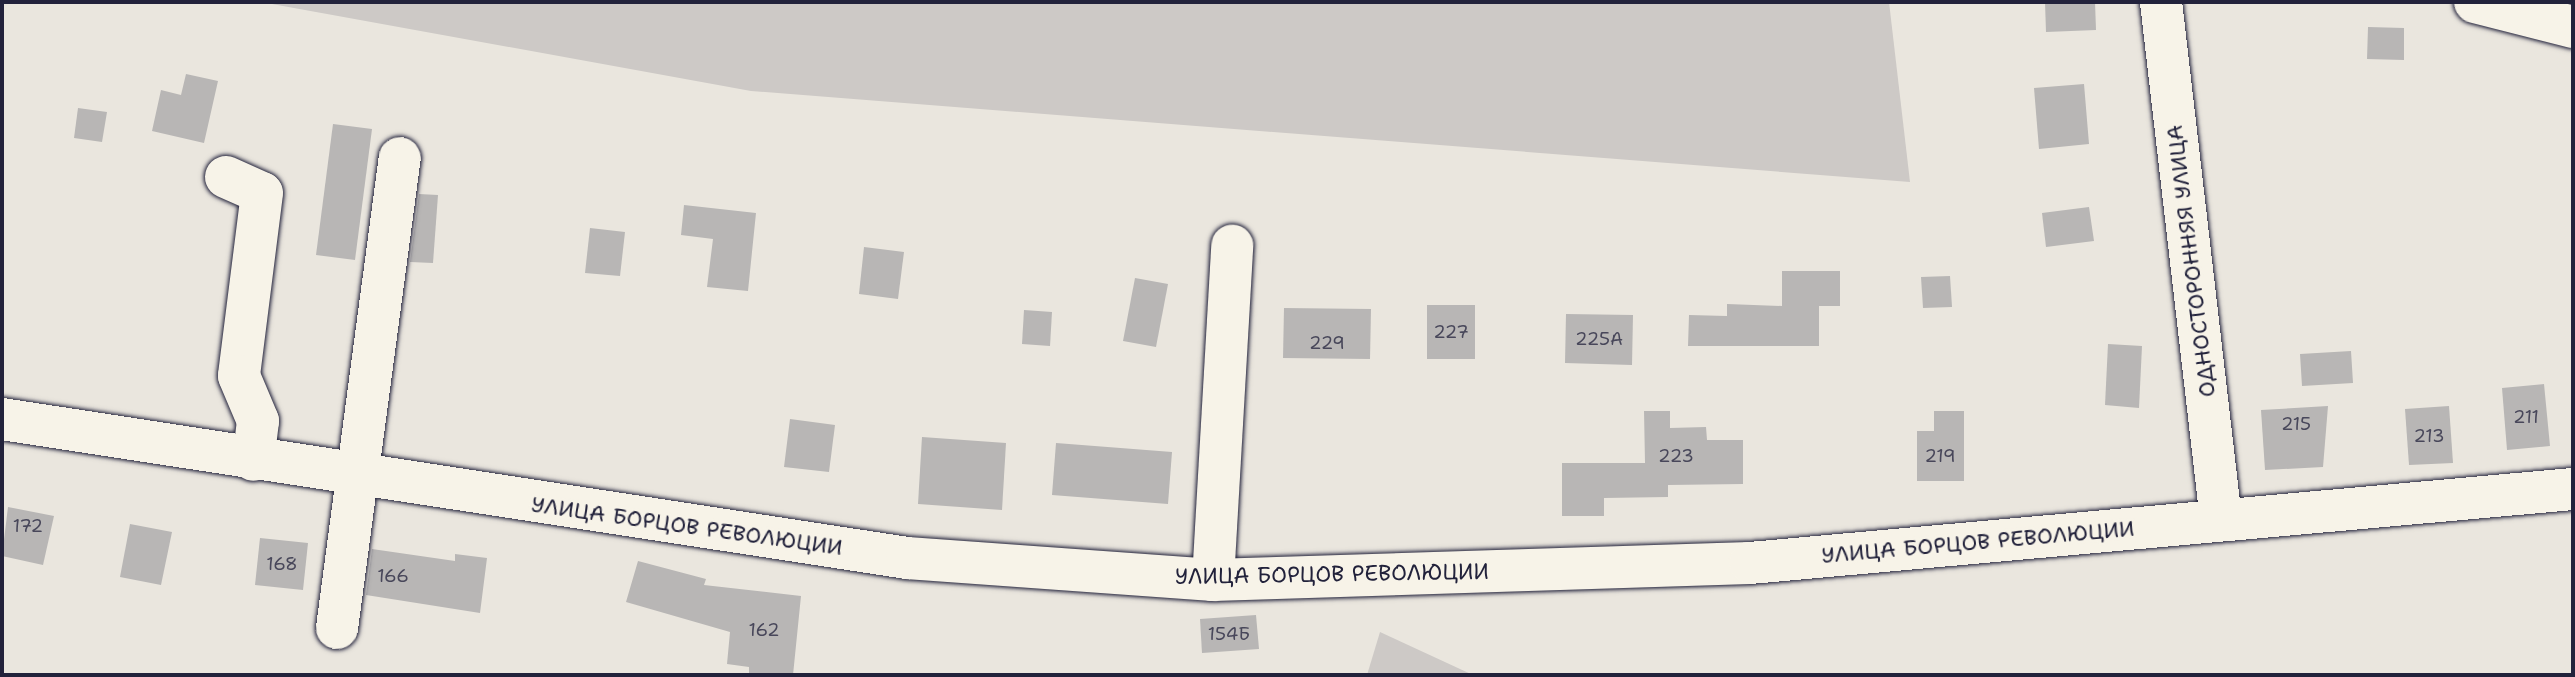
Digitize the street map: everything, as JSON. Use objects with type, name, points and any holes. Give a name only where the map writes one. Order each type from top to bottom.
[{"type":"street","name":"ОДНОСТОРОННЯЯ УЛИЦА","points":[[2161,2],[2221,520]]},
{"type":"street","points":[[2475,2],[2573,27]]},
{"type":"street","points":[[337,628],[400,158]]},
{"type":"street","points":[[226,177],[262,193],[239,376],[258,421],[253,460]]},
{"type":"street","points":[[1213,580],[1232,246]]},
{"type":"street","name":"УЛИЦА БОРЦОВ РЕВОЛЮЦИИ","points":[[2,419],[357,478],[907,558],[1213,580],[1750,563],[2573,489]]},
{"type":"shaded area","points":[[261,2],[1889,2],[1910,182],[751,91]]},
{"type":"shaded area","points":[[1380,632],[1473,675],[1367,675]]},
{"type":"building","points":[[2045,2],[2095,2],[2096,30],[2046,32]]},
{"type":"building","points":[[2368,27],[2404,28],[2404,60],[2367,59]]},
{"type":"building","points":[[186,74],[218,81],[204,143],[152,131],[161,90],[181,95]]},
{"type":"building","points":[[2084,84],[2089,144],[2039,149],[2034,88]]},
{"type":"building","points":[[78,108],[107,112],[102,142],[74,138]]},
{"type":"building","points":[[333,124],[372,129],[355,260],[316,255]]},
{"type":"building","points":[[419,194],[438,195],[433,263],[410,262]]},
{"type":"building","points":[[684,205],[756,213],[748,291],[707,287],[713,239],[681,235]]},
{"type":"building","points":[[2089,207],[2094,241],[2046,247],[2042,213]]},
{"type":"building","points":[[590,228],[625,232],[620,276],[585,273]]},
{"type":"building","points":[[864,247],[904,252],[898,299],[859,294]]},
{"type":"building","points":[[1782,271],[1840,271],[1840,306],[1819,306],[1819,346],[1688,346],[1689,315],[1727,316],[1727,304],[1782,306]]},
{"type":"building","points":[[1950,276],[1952,307],[1923,308],[1921,277]]},
{"type":"building","points":[[1135,278],[1168,284],[1156,347],[1123,341]]},
{"type":"building","points":[[1427,305],[1475,305],[1475,359],[1427,359]]},
{"type":"building","points":[[1284,308],[1371,309],[1370,359],[1283,358]]},
{"type":"building","points":[[1024,310],[1052,312],[1050,346],[1022,344]]},
{"type":"building","points":[[1566,314],[1633,315],[1632,365],[1565,363]]},
{"type":"building","points":[[2108,344],[2142,346],[2139,408],[2105,405]]},
{"type":"building","points":[[2351,351],[2353,383],[2302,386],[2300,354]]},
{"type":"building","points":[[2544,384],[2550,446],[2507,450],[2502,388]]},
{"type":"building","points":[[2328,406],[2323,467],[2265,470],[2261,410]]},
{"type":"building","points":[[2449,406],[2453,463],[2409,465],[2405,409]]},
{"type":"building","points":[[1644,411],[1670,411],[1670,428],[1706,427],[1707,440],[1743,440],[1743,484],[1668,485],[1668,497],[1604,498],[1604,516],[1562,516],[1562,463],[1645,463]]},
{"type":"building","points":[[1934,411],[1964,411],[1964,481],[1917,481],[1917,431],[1934,431]]},
{"type":"building","points":[[790,419],[835,425],[829,472],[784,467]]},
{"type":"building","points":[[922,437],[1006,443],[1002,510],[918,504]]},
{"type":"building","points":[[1056,443],[1172,452],[1168,504],[1052,495]]},
{"type":"building","points":[[8,507],[54,516],[43,565],[2,556]]},
{"type":"building","points":[[130,524],[172,532],[161,585],[120,577]]},
{"type":"building","points":[[260,538],[308,543],[303,590],[255,585]]},
{"type":"building","points":[[372,549],[455,561],[455,554],[487,558],[480,613],[366,595]]},
{"type":"building","points":[[638,561],[706,579],[704,585],[801,596],[793,675],[749,675],[749,667],[727,664],[730,632],[626,602]]},
{"type":"building","points":[[1256,615],[1259,649],[1202,653],[1200,619]]}]
